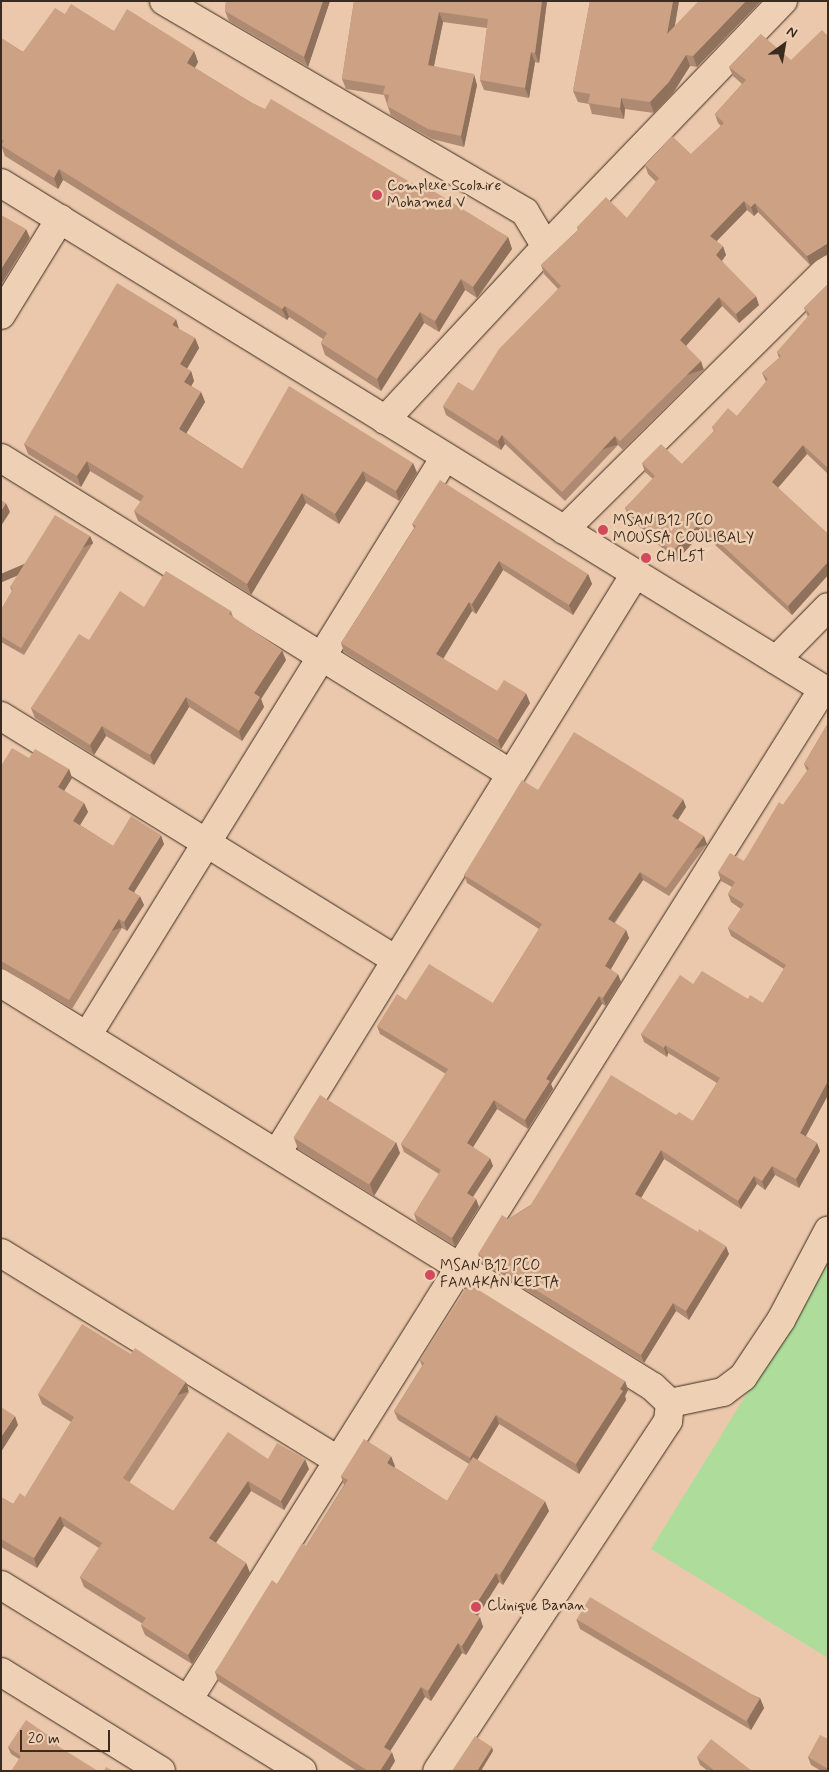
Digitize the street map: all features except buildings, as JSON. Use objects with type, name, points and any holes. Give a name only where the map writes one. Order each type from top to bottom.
[{"type":"street","points":[[164,1],[204,13],[525,212],[546,247]]},
{"type":"street","points":[[385,420],[546,247],[783,1]]},
{"type":"street","points":[[1,183],[825,691],[188,1700]]},
{"type":"street","points":[[1,315],[60,220]]},
{"type":"street","points":[[564,530],[828,269]]},
{"type":"street","points":[[87,1036],[445,457]]},
{"type":"street","points":[[1,458],[511,774]]},
{"type":"street","points":[[277,1153],[635,574]]},
{"type":"street","points":[[776,660],[828,607]]},
{"type":"street","points":[[1,716],[396,960]]},
{"type":"street","points":[[1,983],[653,1387],[670,1403]]},
{"type":"street","points":[[670,1403],[723,1392],[743,1377],[781,1320],[828,1231]]},
{"type":"street","points":[[1,1252],[339,1461]]},
{"type":"street","points":[[437,1771],[668,1421],[670,1403]]},
{"type":"street","points":[[1,1585],[302,1771]]},
{"type":"street","points":[[1,1672],[161,1771]]},
{"type":"green space","points":[[828,1262],[828,1658],[651,1549]]},
{"type":"place","name":"Complexe Scolaire Mohamed V","points":[[377,195]]},
{"type":"place","name":"MSAN B12 PCO MOUSSA COULIBALY","points":[[603,530]]},
{"type":"place","name":"CH L5T","points":[[646,558]]},
{"type":"place","name":"MSAN B12 PCO FAMAKAN KEITA","points":[[430,1275]]},
{"type":"place","name":"Clinique Banan","points":[[476,1607]]}]
